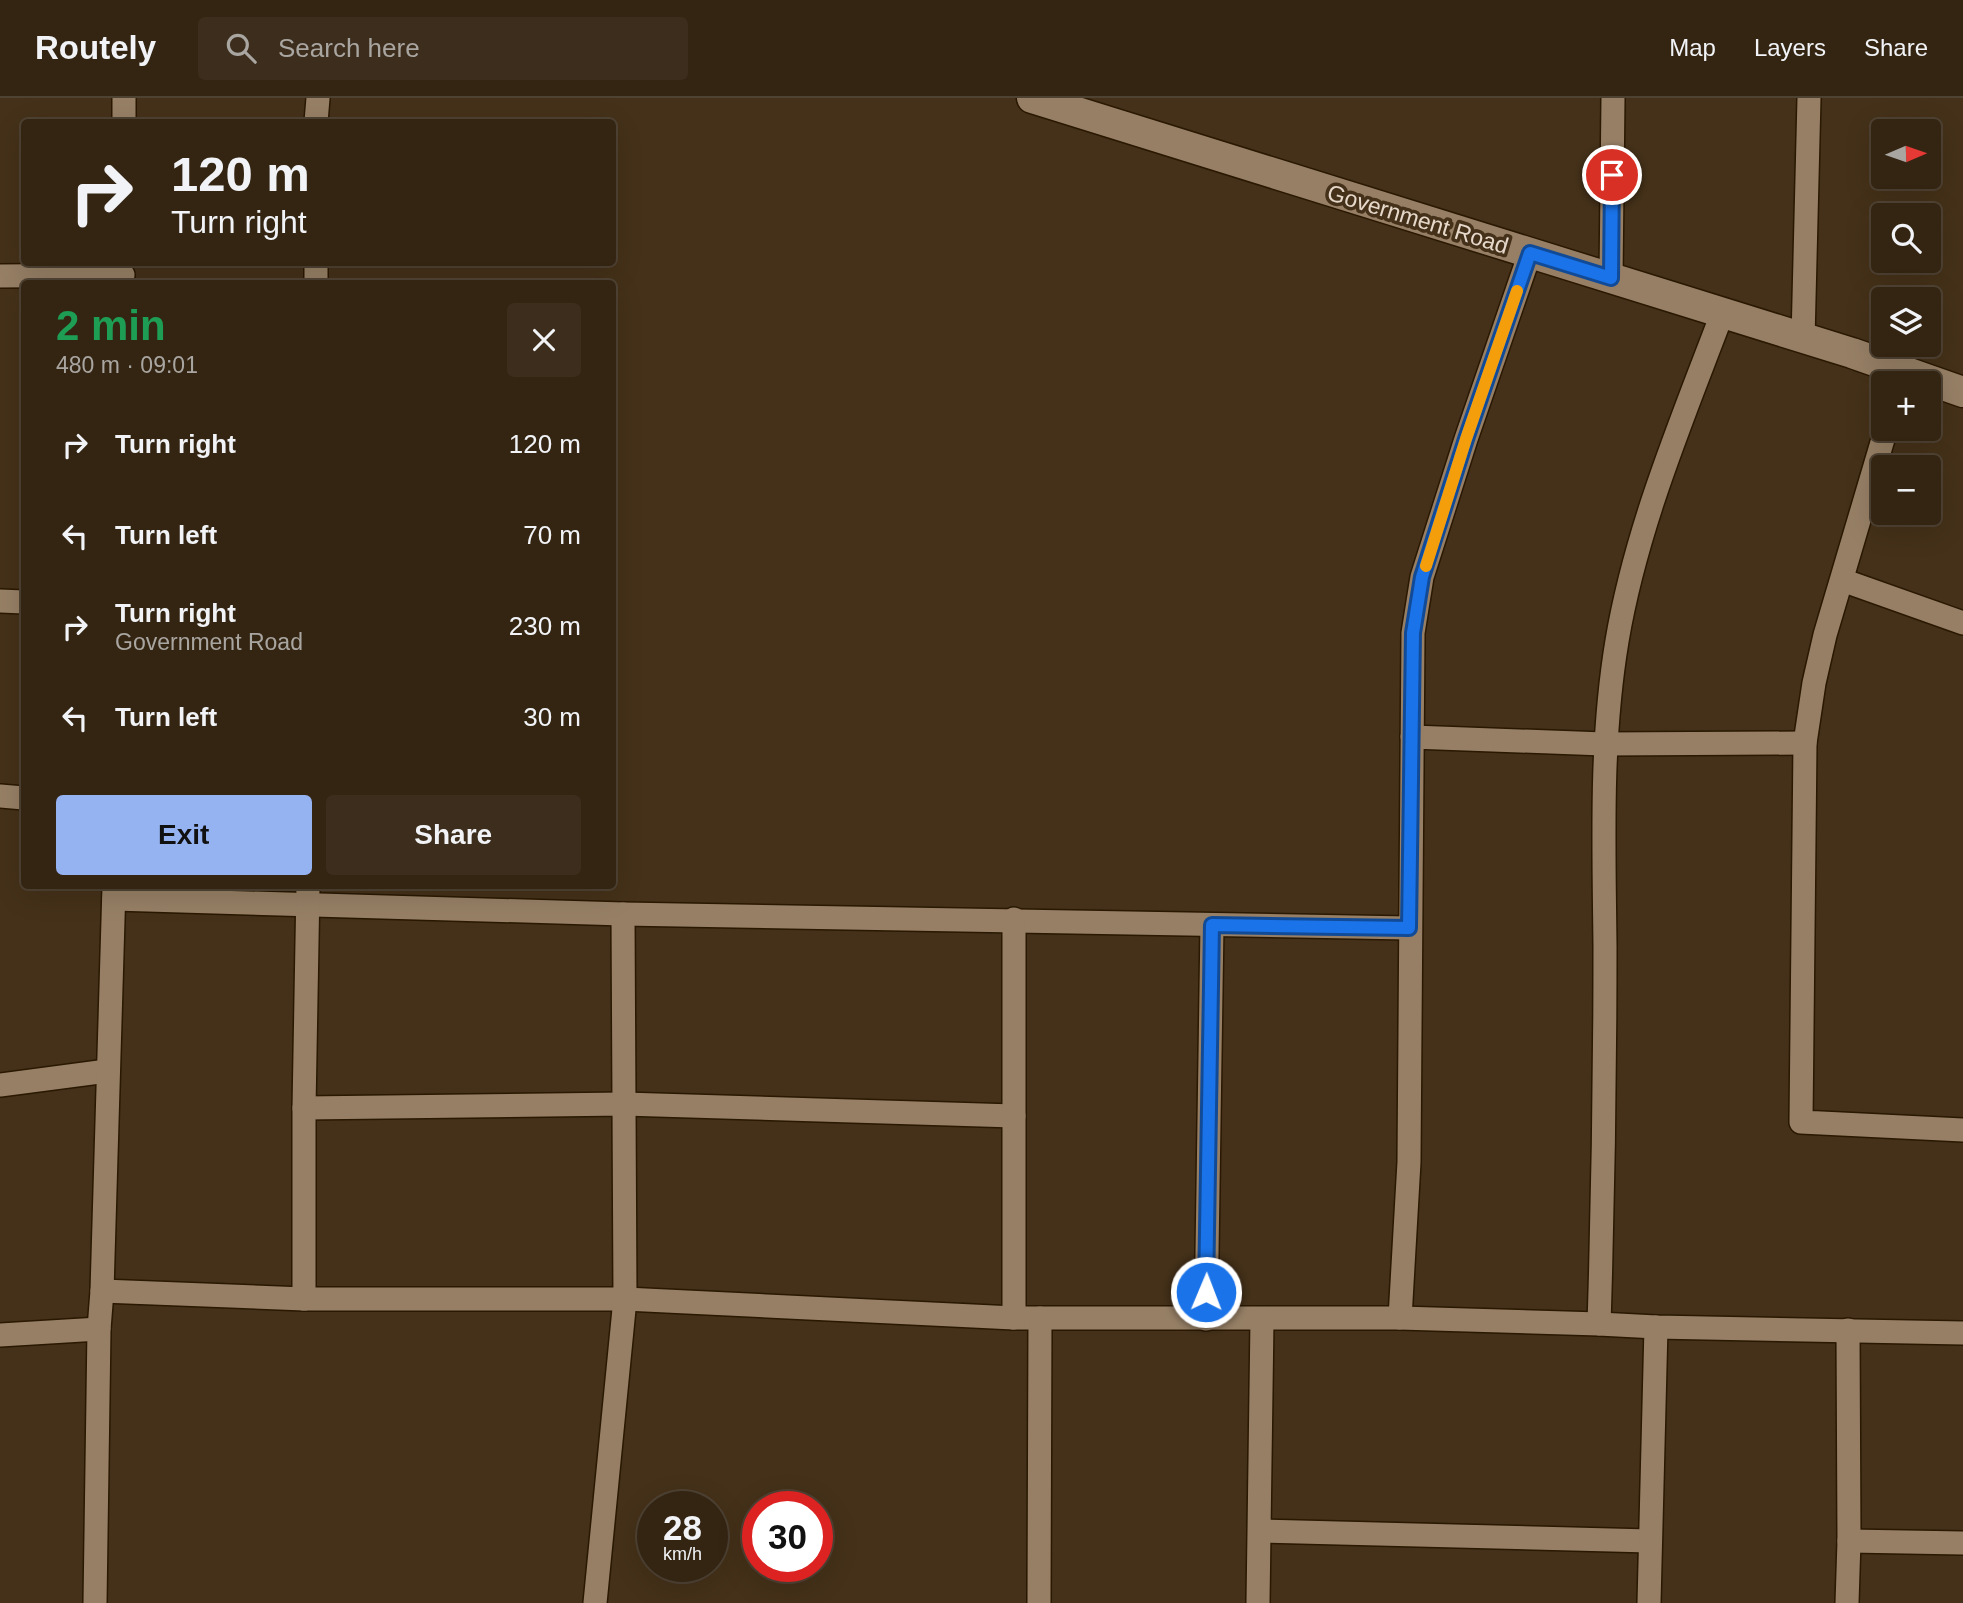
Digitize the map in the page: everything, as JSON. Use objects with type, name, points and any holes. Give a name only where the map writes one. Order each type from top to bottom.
[{"type":"street","points":[[124,98],[124,119]]},
{"type":"street","points":[[316,119],[318,98]]},
{"type":"street","name":"Government Road","points":[[1032,98],[1803,339],[1883,371]]},
{"type":"street","points":[[1611,278],[1613,98]]},
{"type":"street","points":[[1803,339],[1809,98]]},
{"type":"street","points":[[1400,1318],[1409,1162],[1413,633],[1422,577],[1530,253]]},
{"type":"street","points":[[0,276],[123,274]]},
{"type":"street","points":[[1599,1324],[1605,1155],[1604,744],[1617,642],[1630,576],[1666,461],[1722,314]]},
{"type":"street","name":"Government Road","points":[[1941,387],[1963,392]]},
{"type":"street","points":[[1883,441],[1814,683],[1805,743],[1801,1122],[1963,1130]]},
{"type":"street","points":[[1843,580],[1963,623]]},
{"type":"street","points":[[0,601],[21,602]]},
{"type":"street","points":[[1412,737],[1604,744],[1805,743]]},
{"type":"street","points":[[0,796],[21,798]]},
{"type":"street","points":[[95,1603],[99,1329],[114,892],[308,896],[624,914],[1409,928]]},
{"type":"street","points":[[304,1298],[308,896]]},
{"type":"street","points":[[595,1603],[625,1299],[624,914]]},
{"type":"street","points":[[1014,919],[1014,1318]]},
{"type":"street","points":[[1206,1319],[1212,925]]},
{"type":"street","points":[[0,1085],[107,1071]]},
{"type":"street","points":[[304,1108],[624,1104],[1014,1116]]},
{"type":"street","points":[[102,1291],[304,1298],[625,1299],[1014,1318],[1400,1318],[1963,1334]]},
{"type":"street","points":[[1039,1603],[1040,1318]]},
{"type":"street","points":[[1258,1603],[1262,1320]]},
{"type":"street","points":[[1649,1603],[1656,1327]]},
{"type":"street","points":[[0,1335],[99,1329]]},
{"type":"street","points":[[1847,1603],[1848,1330]]},
{"type":"street","points":[[1260,1531],[1650,1541]]},
{"type":"street","points":[[1849,1541],[1963,1543]]},
{"type":"slow traffic","points":[[1426,566],[1517,291]]},
{"type":"route","points":[[1206,1292],[1212,925],[1409,928],[1413,633],[1422,577],[1530,253],[1611,278],[1612,175]]}]
